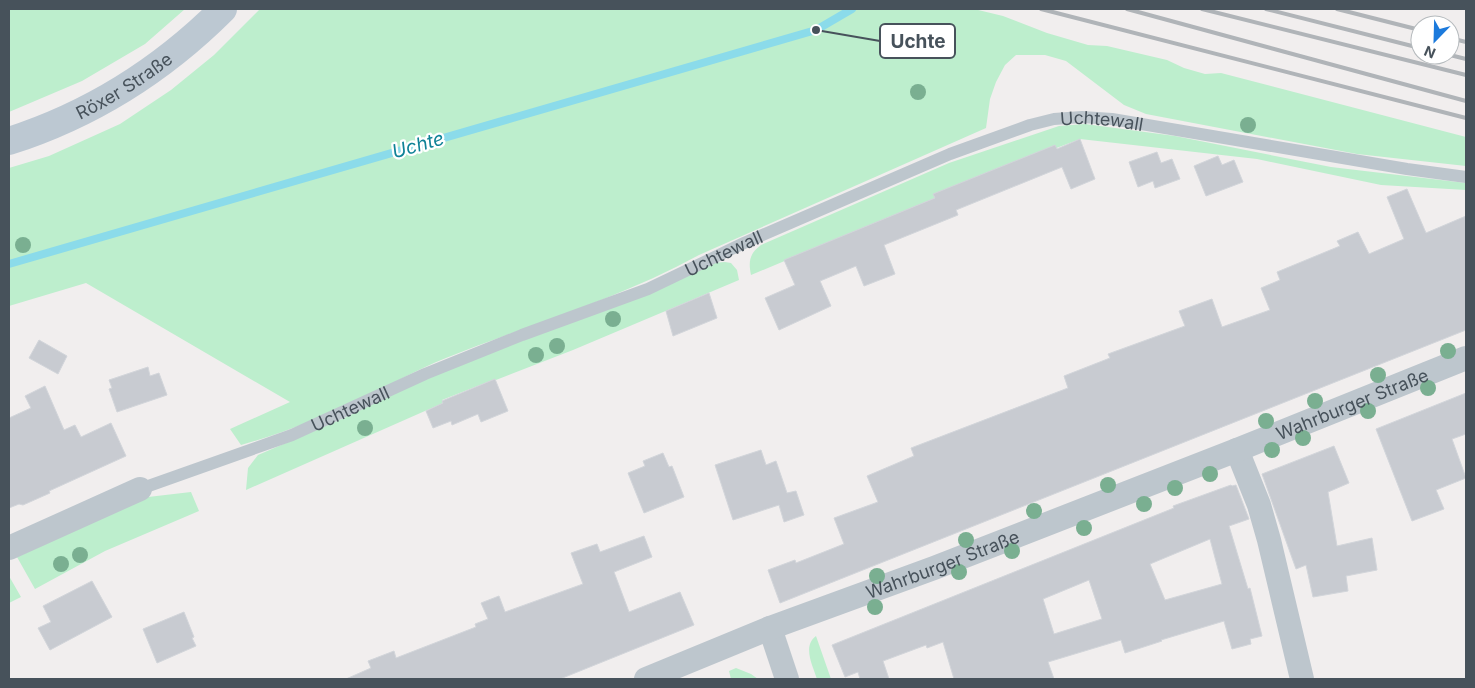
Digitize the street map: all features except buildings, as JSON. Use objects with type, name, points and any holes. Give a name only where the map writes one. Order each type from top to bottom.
[{"type":"street","name":"Röxer Straße","points":[[9,141],[60,122],[121,90],[173,54],[223,9]]},
{"type":"street","name":"Wahrburger Straße","points":[[646,679],[770,628],[934,568],[1466,358]]},
{"type":"street","points":[[1237,450],[1259,505],[1269,540],[1302,679]]},
{"type":"street","name":"Uchtewall","points":[[9,548],[140,489]]},
{"type":"street","points":[[770,628],[787,679]]},
{"type":"lane","name":"Uchtewall","points":[[140,489],[292,436],[425,374],[522,335],[648,289],[744,243],[950,154],[1030,125],[1054,119],[1082,116],[1112,119],[1407,169],[1466,177]]},
{"type":"green space","points":[[9,9],[185,9],[145,44],[82,81],[9,112]]},
{"type":"green space","points":[[260,9],[974,9],[1003,16],[1047,33],[1088,45],[1107,46],[1167,60],[1184,68],[1205,74],[1221,73],[1466,137],[1466,166],[1357,154],[1146,114],[1124,105],[1066,61],[1045,55],[1016,55],[1005,65],[996,82],[990,99],[986,128],[699,255],[638,285],[436,362],[319,418],[241,445],[230,429],[290,402],[86,283],[9,306],[9,168],[49,156],[120,124],[171,90],[214,55]]},
{"type":"green space","points":[[1085,124],[1175,136],[1331,167],[1466,183],[1466,190],[1381,185],[1257,159],[1080,139],[934,195],[935,198],[751,275],[751,258],[754,251],[761,245],[949,163],[1059,126]]},
{"type":"green space","points":[[712,263],[731,263],[737,270],[739,280],[573,350],[442,400],[443,403],[246,490],[248,468],[258,455],[344,418],[429,377]]},
{"type":"green space","points":[[191,492],[199,511],[105,551],[35,589],[17,557],[148,497]]},
{"type":"green space","points":[[9,576],[21,597],[9,603]]},
{"type":"green space","points":[[816,636],[831,679],[817,679],[813,668],[809,651],[812,640]]},
{"type":"green space","points":[[736,668],[758,679],[731,679],[729,671]]},
{"type":"waterway","name":"Uchte","points":[[9,264],[816,30],[852,9]]},
{"type":"railway","points":[[1041,9],[1466,118]]},
{"type":"railway","points":[[1127,9],[1466,101]]},
{"type":"railway","points":[[1202,9],[1466,75]]},
{"type":"railway","points":[[1266,9],[1410,45]]},
{"type":"railway","points":[[1337,9],[1410,27]]},
{"type":"railway","points":[[1460,40],[1466,42]]},
{"type":"railway","points":[[1460,58],[1466,59]]},
{"type":"place","name":"Uchte","points":[[816,30]]}]
